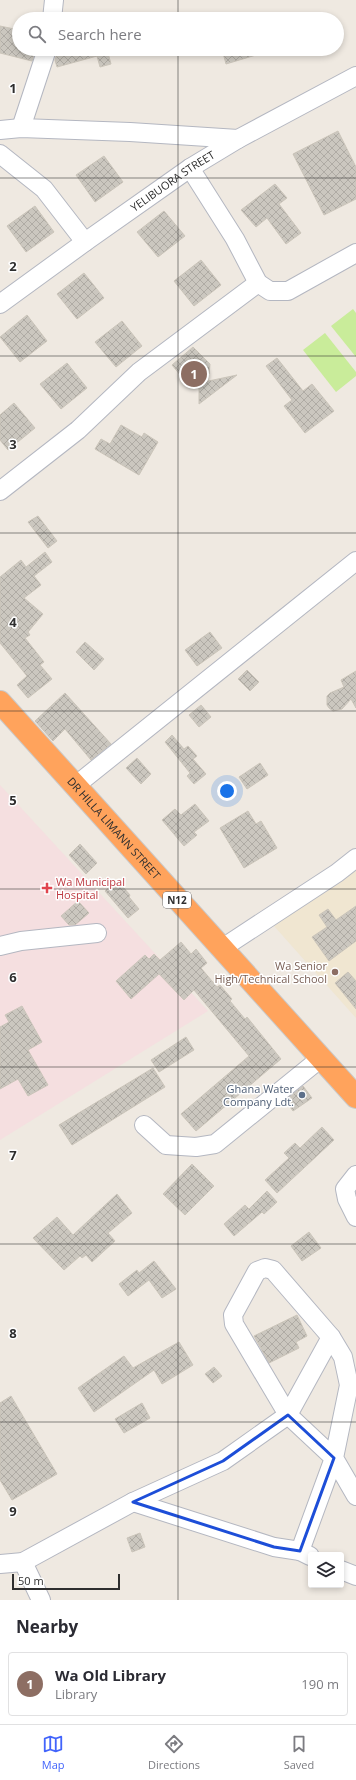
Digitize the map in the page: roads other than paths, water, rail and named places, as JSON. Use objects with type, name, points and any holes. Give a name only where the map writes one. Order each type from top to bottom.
[{"type":"highway","name":"DR HILLA LIMANN STREET","points":[[0,702],[321,1058],[353,1089]]},
{"type":"street","points":[[53,12],[54,0]]},
{"type":"street","points":[[21,128],[46,56]]},
{"type":"street","name":"YELIBUORA STREET","points":[[0,304],[190,168],[238,139],[356,76]]},
{"type":"street","points":[[0,130],[21,128],[130,132],[238,139]]},
{"type":"street","points":[[0,154],[44,189],[85,242]]},
{"type":"street","points":[[190,168],[235,239],[258,283],[270,291],[288,290],[356,253]]},
{"type":"street","points":[[0,491],[78,430],[139,372],[258,283]]},
{"type":"street","points":[[75,786],[356,561]]},
{"type":"street","points":[[221,948],[337,873],[356,858]]},
{"type":"street","points":[[0,946],[21,941],[97,933]]},
{"type":"street","points":[[144,1126],[166,1144],[196,1147],[215,1144],[321,1058]]},
{"type":"street","points":[[356,1175],[345,1189],[347,1199],[356,1217]]},
{"type":"street","points":[[133,1502],[274,1547],[305,1553],[334,1458],[349,1385],[343,1357],[331,1338],[273,1270],[265,1268],[257,1272],[233,1315],[234,1324],[288,1415],[334,1458],[356,1496]]},
{"type":"street","points":[[0,1564],[23,1562],[133,1502],[223,1461],[288,1415],[331,1338]]},
{"type":"street","points":[[23,1562],[41,1600]]},
{"type":"street","points":[[344,1571],[356,1576]]},
{"type":"place","name":"Wa Old Library","points":[[194,374]]},
{"type":"place","name":"Wa Municipal Hospital","points":[[47,888]]},
{"type":"place","name":"Wa Senior High/Technical School","points":[[335,972]]},
{"type":"place","name":"Ghana Water Company Ldt.","points":[[302,1095]]}]
